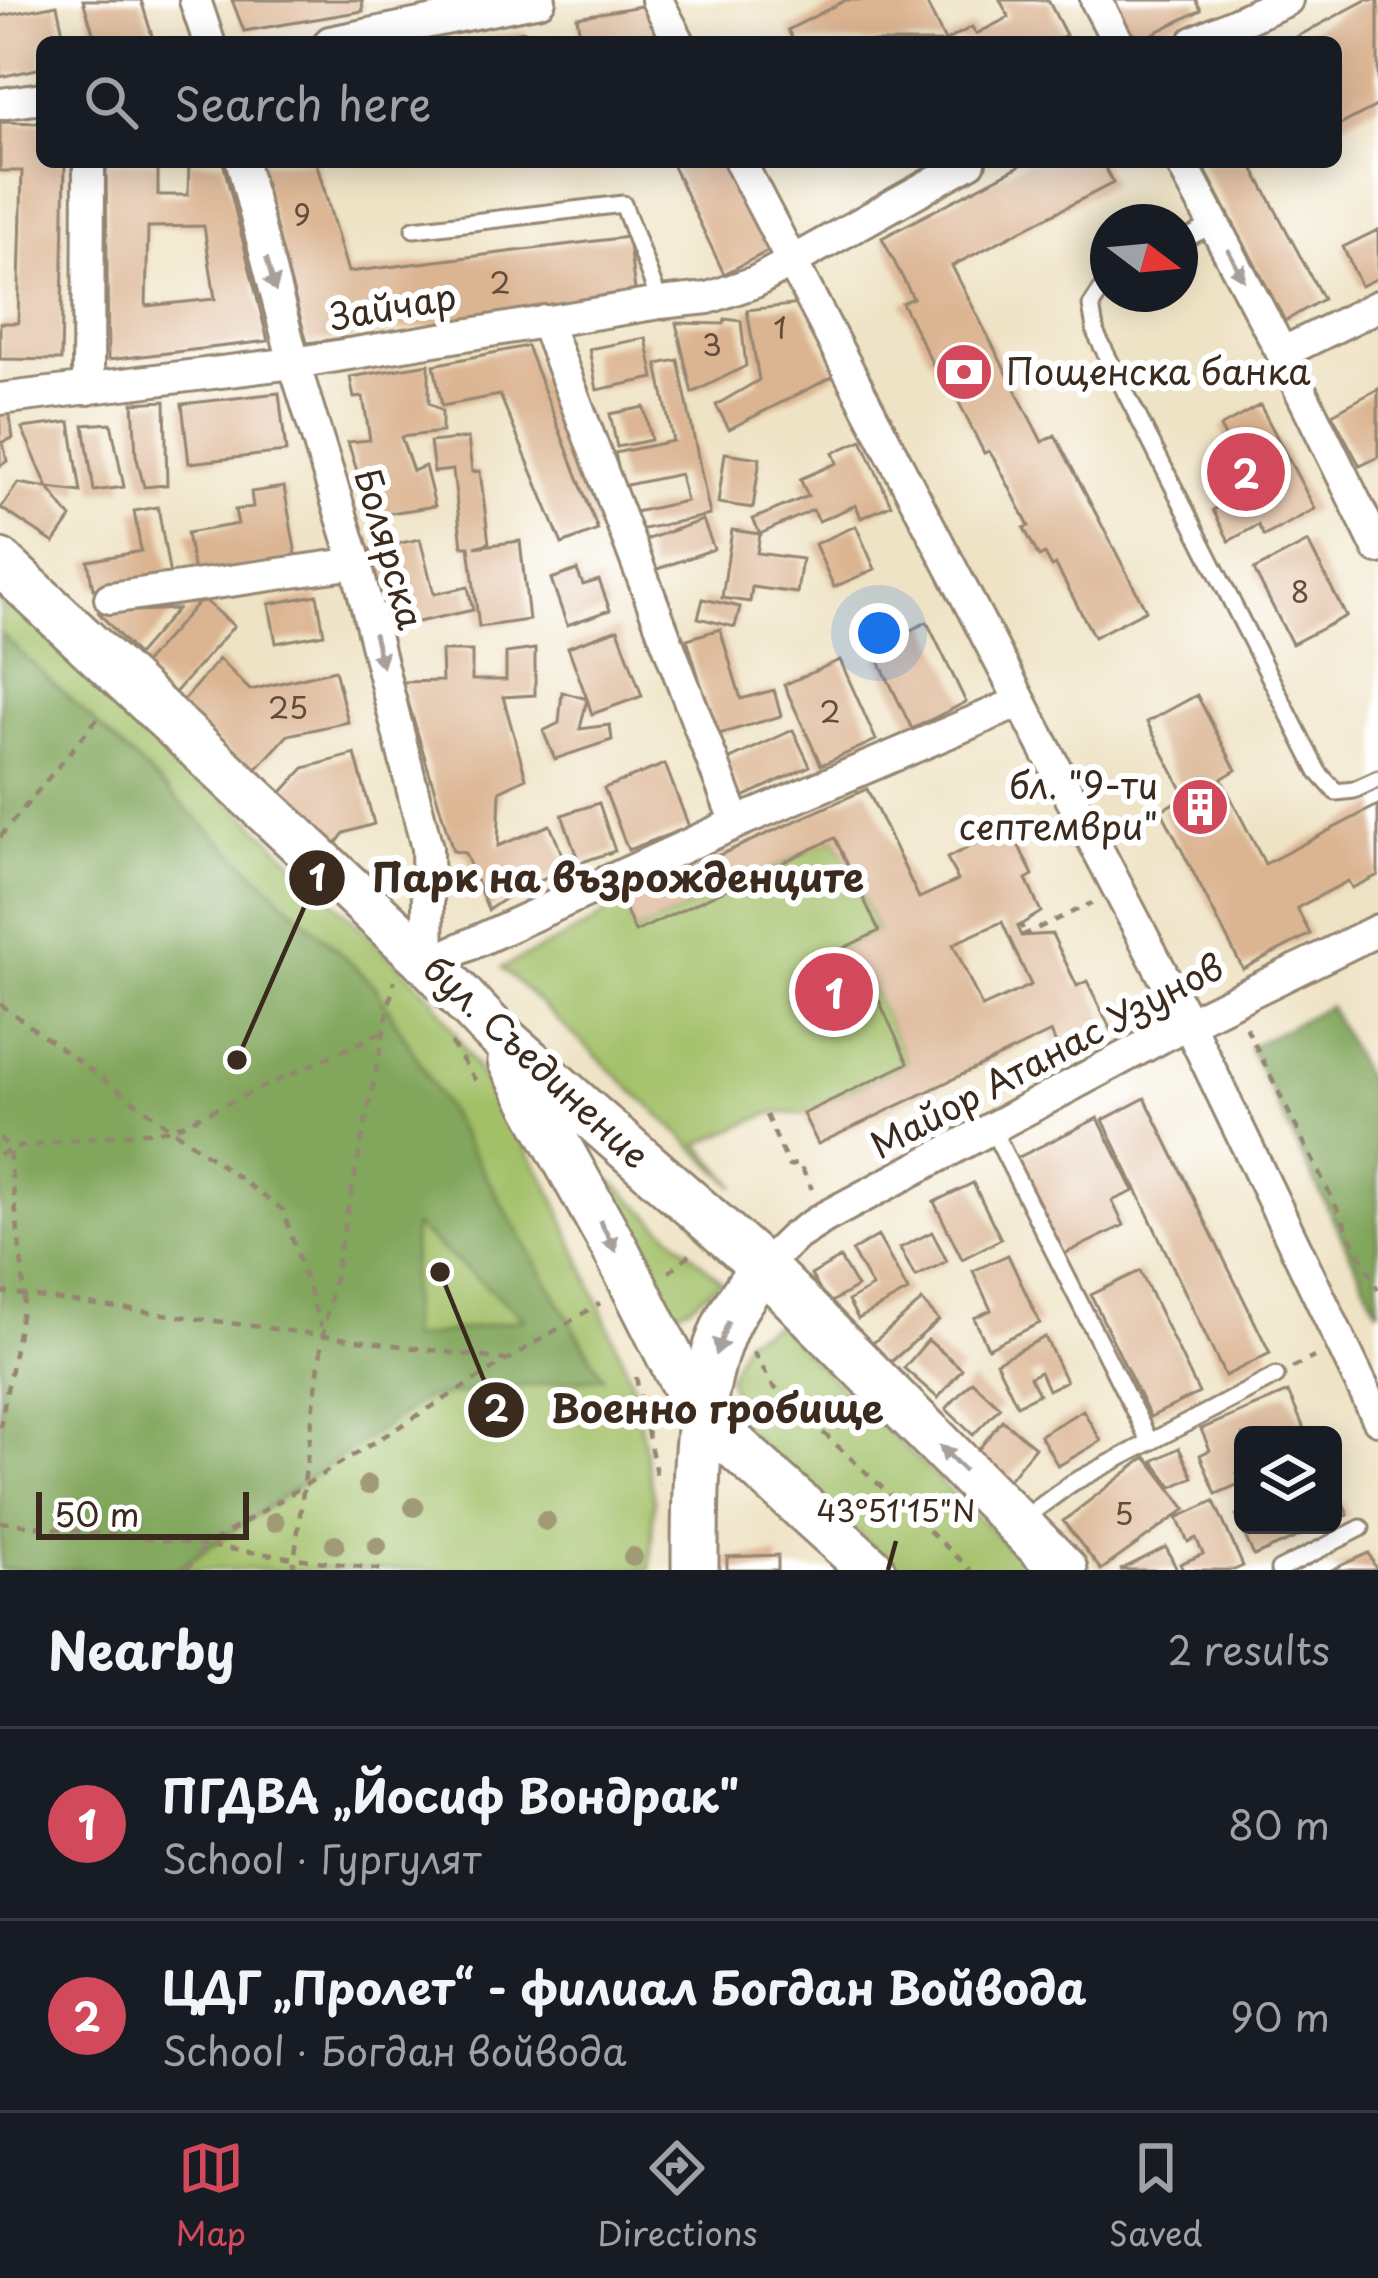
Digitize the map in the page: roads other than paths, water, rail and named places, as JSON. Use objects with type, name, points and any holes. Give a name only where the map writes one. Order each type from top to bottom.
[{"type":"main road","name":"бул. Съединение","points":[[0,562],[412,976],[493,1030],[763,1268],[1064,1570]]},
{"type":"main road","name":"бул. Съединение","points":[[493,1030],[552,1134],[646,1349],[704,1418],[872,1570]]},
{"type":"main road","points":[[695,1570],[678,1496],[704,1418],[722,1334],[763,1268]]},
{"type":"street","points":[[195,0],[207,36]]},
{"type":"street","points":[[361,36],[540,0]]},
{"type":"street","points":[[657,0],[676,36]]},
{"type":"street","points":[[1096,0],[1115,36]]},
{"type":"street","points":[[1207,36],[1287,0]]},
{"type":"street","points":[[0,104],[36,99]]},
{"type":"street","points":[[88,389],[89,168]]},
{"type":"street","name":"Болярска","points":[[244,168],[294,363],[356,563],[427,848],[412,976]]},
{"type":"street","points":[[743,168],[1188,1023],[1378,1419]]},
{"type":"street","name":"Зайчар","points":[[0,399],[294,363],[708,298],[755,282],[959,168]]},
{"type":"street","points":[[1184,168],[1378,548]]},
{"type":"street","points":[[1282,352],[1378,306]]},
{"type":"street","points":[[545,321],[736,823]]},
{"type":"street","points":[[110,598],[356,563]]},
{"type":"street","points":[[412,976],[736,823],[1019,702]]},
{"type":"street","name":"Майор Атанас Узунов","points":[[763,1268],[794,1237],[825,1217],[1188,1023],[1378,930]]},
{"type":"lane","points":[[414,229],[623,204],[660,303]]},
{"type":"lane","points":[[1198,232],[1214,224]]},
{"type":"lane","points":[[1092,312],[1096,334],[1318,772],[1336,792],[1378,779]]},
{"type":"lane","points":[[992,1129],[1149,1440]]},
{"type":"lane","points":[[1017,1523],[1072,1483],[1276,1376]]},
{"type":"lane","points":[[1280,1570],[1361,1528]]},
{"type":"place","name":"Пощенска банка","points":[[964,372]]},
{"type":"place","name":"ЦДГ „Пролет“ - филиал Богдан Войвода","points":[[1246,472]]},
{"type":"place","name":"бл. \"9-ти септември\"","points":[[1200,807]]},
{"type":"place","name":"ПГДВА „Йосиф Вондрак\"","points":[[834,992]]},
{"type":"place","name":"Парк на възрожденците","points":[[237,1060]]},
{"type":"place","name":"Военно гробище","points":[[440,1272]]}]
